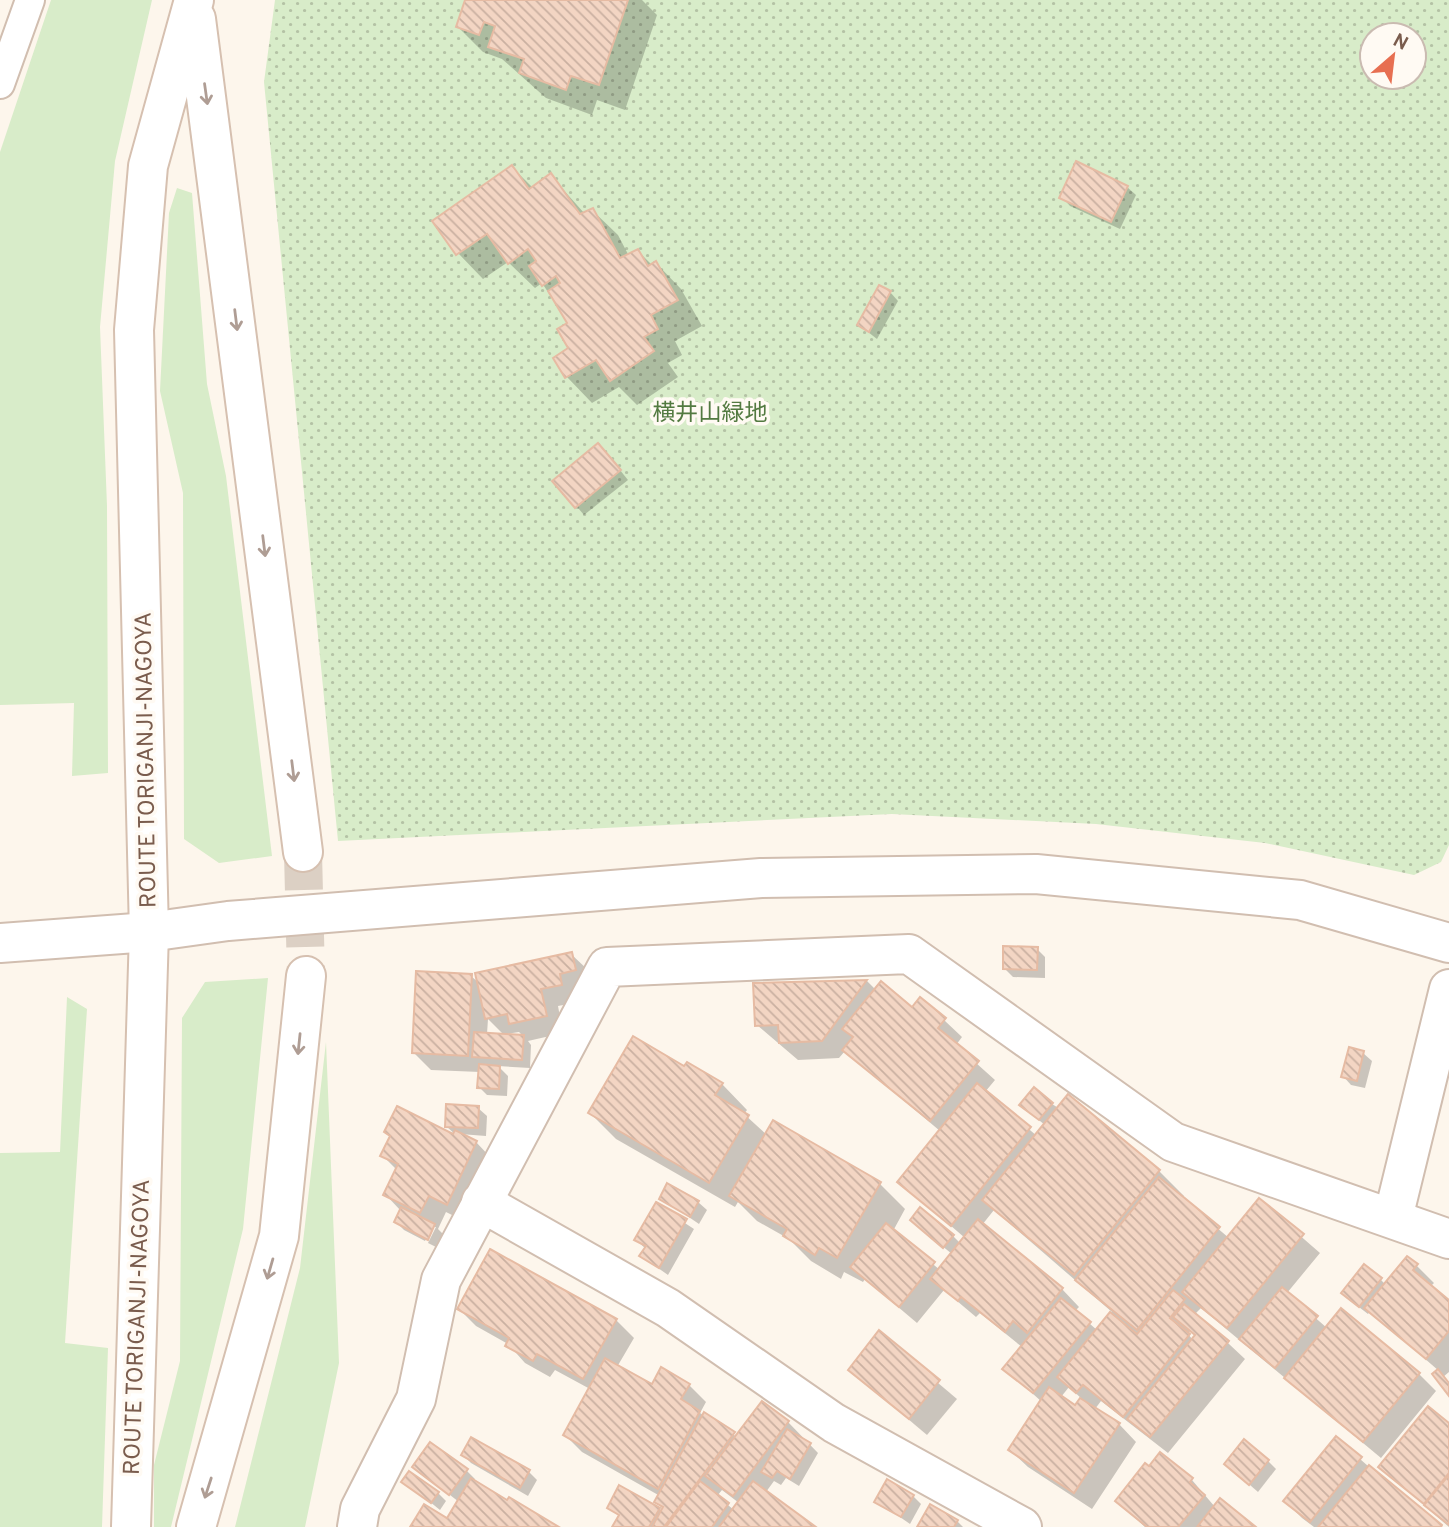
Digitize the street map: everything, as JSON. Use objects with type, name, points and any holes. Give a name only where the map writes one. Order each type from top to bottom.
[{"type":"street","points":[[194,1],[303,852]]},
{"type":"street","name":"ROUTE TORIGANJI-NAGOYA","points":[[131,1527],[149,932],[134,330],[148,166],[194,1]]},
{"type":"street","points":[[0,943],[149,932],[242,920],[761,878],[1035,874],[1300,900],[1449,943]]},
{"type":"street","points":[[357,1527],[360,1509],[416,1399],[442,1280],[607,967],[909,954],[1173,1142],[1449,1239]]},
{"type":"street","points":[[196,1527],[279,1236],[306,976]]},
{"type":"street","points":[[1393,1218],[1449,989]]},
{"type":"street","points":[[481,1202],[668,1308],[834,1423],[1022,1527]]},
{"type":"lane","points":[[0,84],[30,0]]},
{"type":"green space","points":[[51,0],[152,0],[115,161],[100,327],[107,506],[108,773],[72,776],[74,703],[0,705],[0,152]]},
{"type":"green space","name":"横井山緑地","points":[[275,0],[1449,0],[1449,845],[1441,862],[1414,875],[1265,843],[1096,824],[892,814],[338,841],[264,82]]},
{"type":"green space","points":[[177,188],[192,193],[207,384],[226,476],[272,856],[219,863],[184,839],[183,493],[160,391],[169,213]]},
{"type":"green space","points":[[268,978],[243,1229],[171,1527],[154,1527],[154,1465],[180,1361],[182,1018],[205,982]]},
{"type":"green space","points":[[67,997],[87,1009],[65,1343],[108,1348],[102,1527],[0,1527],[0,1153],[60,1152]]},
{"type":"green space","points":[[326,1042],[339,1363],[305,1527],[235,1527],[300,1268]]},
{"type":"building","points":[[465,0],[628,0],[599,85],[571,76],[566,90],[519,73],[524,59],[488,47],[495,26],[484,22],[479,35],[456,27]]},
{"type":"building","points":[[1076,161],[1128,186],[1111,222],[1059,198]]},
{"type":"building","points":[[512,165],[529,189],[551,173],[580,214],[593,208],[620,258],[638,249],[648,266],[656,261],[678,300],[651,315],[658,329],[644,337],[654,351],[610,381],[596,360],[565,378],[553,358],[568,348],[557,329],[567,323],[548,291],[560,283],[556,276],[542,286],[529,266],[536,261],[528,249],[508,264],[487,234],[456,255],[432,221]]},
{"type":"building","points":[[879,285],[891,291],[869,332],[857,325]]},
{"type":"building","points":[[598,443],[621,470],[575,508],[552,481]]},
{"type":"building","points":[[1003,946],[1038,947],[1037,970],[1003,969]]},
{"type":"building","points":[[572,952],[576,970],[560,974],[562,985],[541,989],[547,1016],[509,1024],[507,1014],[485,1019],[475,973]]},
{"type":"building","points":[[416,971],[472,974],[468,1056],[412,1053]]},
{"type":"building","points":[[867,980],[822,1041],[779,1043],[778,1025],[755,1026],[753,983]]},
{"type":"building","points":[[881,981],[912,1007],[920,997],[946,1018],[938,1028],[979,1061],[930,1121],[842,1050],[853,1037],[842,1029]]},
{"type":"building","points":[[474,1032],[524,1035],[522,1060],[472,1057]]},
{"type":"building","points":[[633,1036],[684,1066],[687,1062],[723,1083],[715,1095],[749,1115],[709,1183],[588,1113]]},
{"type":"building","points":[[1349,1047],[1364,1051],[1357,1081],[1341,1077]]},
{"type":"building","points":[[479,1064],[500,1066],[499,1089],[477,1088]]},
{"type":"building","points":[[977,1083],[1031,1127],[951,1226],[897,1182]]},
{"type":"building","points":[[1034,1087],[1053,1103],[1039,1120],[1019,1105]]},
{"type":"building","points":[[1068,1094],[1160,1170],[1074,1275],[982,1200]]},
{"type":"building","points":[[446,1104],[479,1106],[478,1128],[445,1127]]},
{"type":"building","points":[[397,1106],[453,1134],[455,1130],[477,1141],[447,1205],[429,1196],[420,1213],[383,1195],[398,1164],[380,1156],[390,1136],[384,1132]]},
{"type":"building","points":[[773,1120],[881,1182],[837,1258],[819,1248],[815,1255],[783,1236],[787,1229],[729,1196]]},
{"type":"building","points":[[1159,1177],[1220,1227],[1137,1330],[1075,1280]]},
{"type":"building","points":[[667,1183],[699,1201],[690,1217],[659,1199]]},
{"type":"building","points":[[1259,1198],[1304,1234],[1227,1328],[1182,1292]]},
{"type":"building","points":[[656,1202],[687,1219],[659,1268],[639,1256],[646,1246],[634,1240]]},
{"type":"building","points":[[401,1207],[435,1224],[428,1240],[394,1222]]},
{"type":"building","points":[[920,1207],[954,1235],[943,1248],[910,1220]]},
{"type":"building","points":[[978,1219],[1063,1288],[1027,1333],[1013,1321],[1005,1332],[961,1297],[958,1301],[930,1279]]},
{"type":"building","points":[[886,1223],[935,1262],[899,1307],[850,1267]]},
{"type":"building","points":[[490,1249],[617,1319],[583,1379],[537,1354],[533,1361],[505,1346],[509,1338],[457,1309]]},
{"type":"building","points":[[1407,1256],[1418,1264],[1413,1270],[1449,1300],[1449,1331],[1426,1359],[1364,1308]]},
{"type":"building","points":[[1364,1264],[1382,1278],[1359,1307],[1341,1293]]},
{"type":"building","points":[[1282,1287],[1318,1316],[1275,1368],[1239,1339]]},
{"type":"building","points":[[1173,1290],[1185,1299],[1170,1318],[1190,1334],[1123,1417],[1083,1385],[1076,1393],[1057,1377],[1110,1312],[1137,1334]]},
{"type":"building","points":[[1061,1298],[1091,1322],[1033,1393],[1002,1369]]},
{"type":"building","points":[[1184,1304],[1229,1341],[1150,1437],[1127,1419],[1195,1335],[1173,1317]]},
{"type":"building","points":[[1341,1308],[1420,1373],[1363,1442],[1284,1378]]},
{"type":"building","points":[[879,1330],[940,1380],[909,1419],[848,1370]]},
{"type":"building","points":[[605,1358],[652,1384],[661,1367],[690,1384],[681,1399],[700,1411],[658,1489],[563,1435]]},
{"type":"building","points":[[1438,1369],[1449,1383],[1449,1396],[1432,1374]]},
{"type":"building","points":[[1049,1387],[1075,1405],[1080,1398],[1120,1423],[1074,1493],[1008,1450]]},
{"type":"building","points":[[762,1401],[789,1421],[733,1496],[705,1476]]},
{"type":"building","points":[[1428,1406],[1449,1423],[1449,1473],[1424,1504],[1378,1467]]},
{"type":"building","points":[[704,1412],[735,1432],[664,1527],[652,1527],[663,1507],[654,1502]]},
{"type":"building","points":[[787,1429],[811,1443],[790,1479],[777,1471],[772,1478],[761,1472]]},
{"type":"building","points":[[1336,1436],[1362,1457],[1310,1522],[1283,1501]]},
{"type":"building","points":[[471,1437],[530,1470],[520,1488],[461,1455]]},
{"type":"building","points":[[1244,1439],[1269,1460],[1249,1485],[1224,1464]]},
{"type":"building","points":[[430,1442],[468,1469],[449,1495],[412,1467]]},
{"type":"building","points":[[1160,1452],[1193,1478],[1190,1482],[1205,1495],[1178,1527],[1147,1527],[1115,1501],[1145,1463],[1149,1466]]},
{"type":"building","points":[[1369,1465],[1442,1525],[1441,1527],[1318,1527]]},
{"type":"building","points":[[409,1471],[439,1492],[431,1503],[401,1482]]},
{"type":"building","points":[[1449,1475],[1449,1525],[1424,1505]]},
{"type":"building","points":[[471,1478],[559,1527],[410,1527],[424,1504],[447,1518]]},
{"type":"building","points":[[887,1479],[914,1495],[901,1517],[874,1502]]},
{"type":"building","points":[[700,1481],[729,1503],[712,1527],[666,1527]]},
{"type":"building","points":[[753,1481],[816,1527],[719,1527]]},
{"type":"building","points":[[619,1485],[660,1508],[649,1527],[612,1527],[619,1515],[607,1508]]},
{"type":"building","points":[[1220,1498],[1256,1527],[1197,1527]]},
{"type":"building","points":[[930,1504],[958,1520],[954,1527],[917,1527]]},
{"type":"tunnel","points":[[303,852],[306,976]]}]
